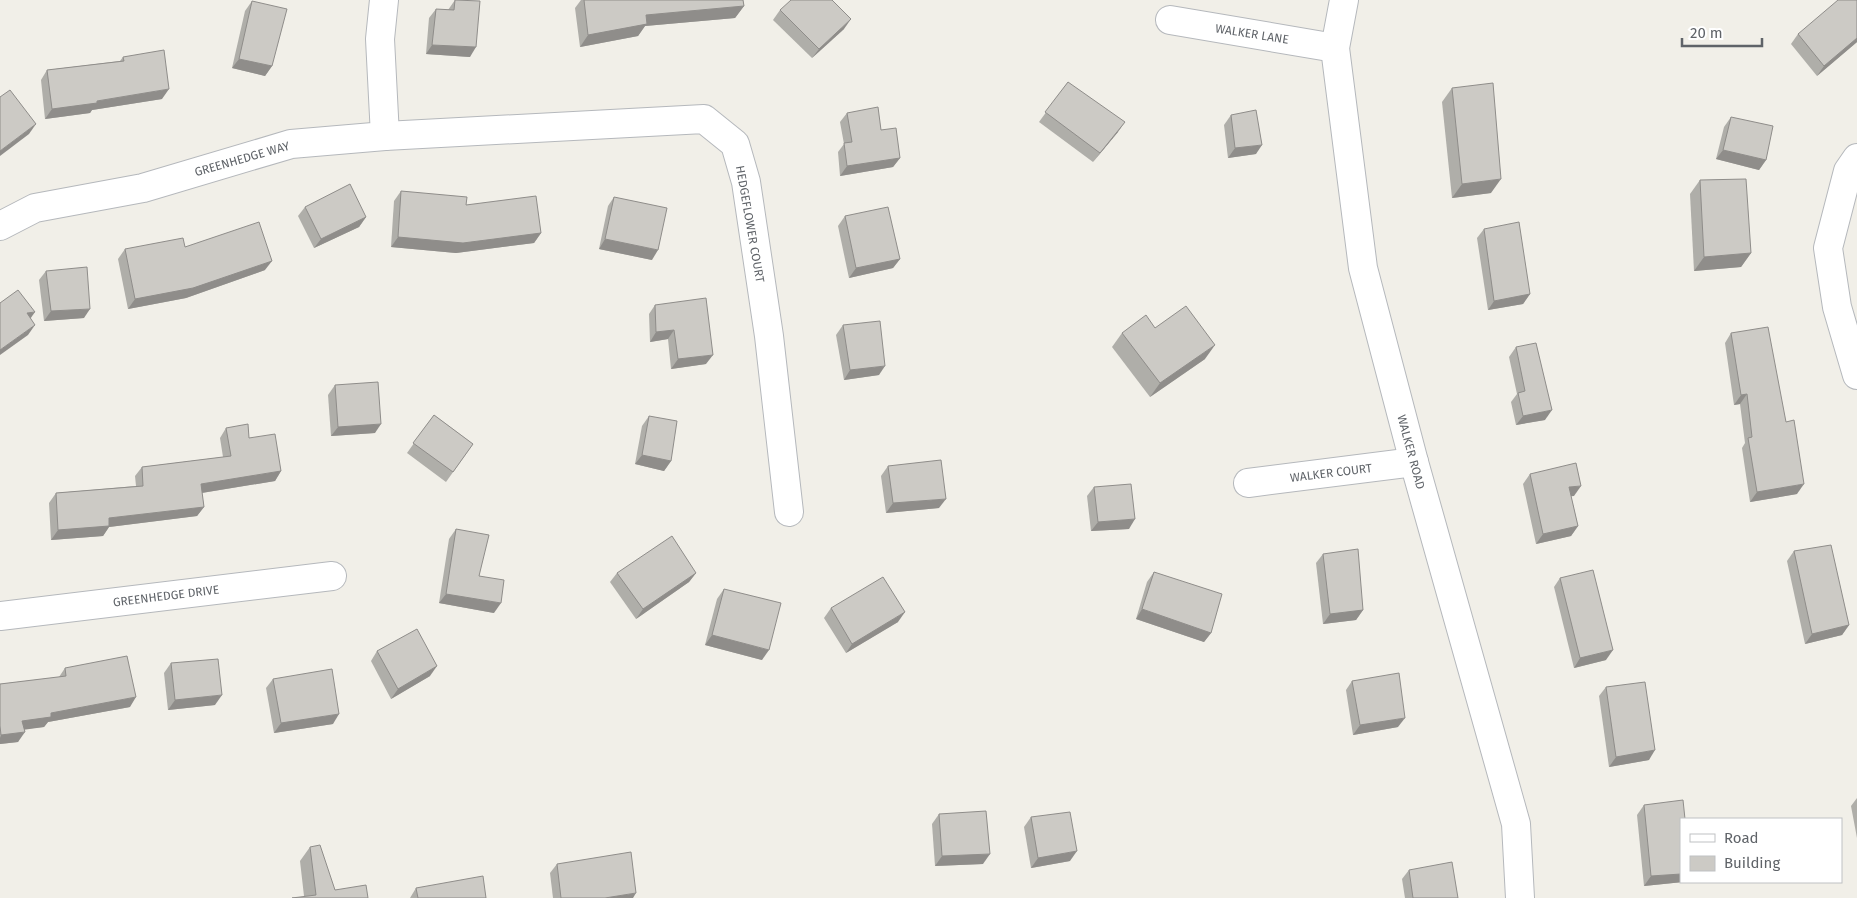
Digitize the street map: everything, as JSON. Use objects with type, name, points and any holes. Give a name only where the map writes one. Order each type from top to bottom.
[{"type":"street","points":[[384,0],[380,39],[385,136]]},
{"type":"street","name":"WALKER ROAD","points":[[1344,0],[1335,48],[1363,268],[1414,462],[1516,824],[1520,898]]},
{"type":"street","name":"WALKER LANE","points":[[1170,20],[1335,48]]},
{"type":"street","name":"HEDGEFLOWER COURT","points":[[385,136],[704,119],[735,144],[746,182],[768,336],[789,512]]},
{"type":"street","name":"GREENHEDGE WAY","points":[[0,226],[34,208],[143,188],[291,144],[385,136]]},
{"type":"street","points":[[1857,158],[1848,171],[1828,248],[1837,307],[1857,375]]},
{"type":"street","name":"WALKER COURT","points":[[1248,483],[1414,462]]},
{"type":"street","name":"GREENHEDGE DRIVE","points":[[0,616],[332,576]]},
{"type":"building","points":[[455,0],[480,1],[476,47],[432,45],[436,9],[454,10]]},
{"type":"building","points":[[584,0],[743,0],[744,6],[646,15],[647,24],[588,35]]},
{"type":"building","points":[[791,0],[832,0],[851,19],[819,49],[780,10]]},
{"type":"building","points":[[1838,0],[1857,0],[1857,38],[1824,66],[1798,34]]},
{"type":"building","points":[[252,1],[287,9],[272,66],[239,59]]},
{"type":"building","points":[[164,50],[169,89],[97,101],[97,103],[52,109],[47,70],[124,61],[123,57]]},
{"type":"building","points":[[1068,82],[1125,122],[1100,153],[1045,112]]},
{"type":"building","points":[[1493,83],[1501,179],[1462,184],[1452,88]]},
{"type":"building","points":[[10,90],[36,124],[0,151],[0,97]]},
{"type":"building","points":[[878,107],[881,130],[896,128],[900,158],[847,166],[844,143],[852,142],[847,113]]},
{"type":"building","points":[[1256,110],[1262,145],[1235,148],[1231,115]]},
{"type":"building","points":[[1731,117],[1773,126],[1766,160],[1723,150]]},
{"type":"building","points":[[1746,179],[1751,253],[1704,257],[1700,180]]},
{"type":"building","points":[[350,184],[366,217],[321,239],[305,207]]},
{"type":"building","points":[[401,191],[467,197],[466,205],[536,196],[541,233],[463,243],[398,237]]},
{"type":"building","points":[[614,197],[667,208],[658,250],[605,239]]},
{"type":"building","points":[[888,207],[900,259],[856,268],[845,216]]},
{"type":"building","points":[[259,222],[272,261],[193,288],[135,299],[125,249],[183,238],[185,247]]},
{"type":"building","points":[[1519,222],[1530,294],[1494,301],[1484,229]]},
{"type":"building","points":[[87,267],[90,309],[51,311],[46,271]]},
{"type":"building","points":[[18,290],[35,312],[27,313],[35,325],[0,350],[0,303]]},
{"type":"building","points":[[706,298],[713,355],[678,359],[674,330],[656,332],[655,305]]},
{"type":"building","points":[[1186,306],[1215,345],[1160,383],[1122,333],[1146,315],[1155,328]]},
{"type":"building","points":[[880,321],[885,366],[850,370],[843,325]]},
{"type":"building","points":[[1768,327],[1786,422],[1794,420],[1804,484],[1757,492],[1748,438],[1752,437],[1747,394],[1741,395],[1731,333]]},
{"type":"building","points":[[1536,343],[1552,410],[1523,416],[1518,393],[1525,391],[1516,347]]},
{"type":"building","points":[[378,382],[381,424],[338,427],[335,385]]},
{"type":"building","points":[[434,415],[473,444],[453,472],[413,443]]},
{"type":"building","points":[[649,416],[677,421],[671,461],[642,455]]},
{"type":"building","points":[[248,424],[249,438],[275,434],[281,471],[201,484],[204,507],[109,518],[109,526],[58,530],[56,493],[143,486],[142,467],[231,456],[226,428]]},
{"type":"building","points":[[941,460],[946,499],[893,503],[888,466]]},
{"type":"building","points":[[1576,463],[1581,486],[1569,487],[1578,526],[1543,534],[1530,474]]},
{"type":"building","points":[[1131,484],[1135,519],[1098,522],[1094,487]]},
{"type":"building","points":[[456,529],[489,535],[479,576],[504,580],[501,603],[446,594]]},
{"type":"building","points":[[672,536],[696,573],[643,609],[617,573]]},
{"type":"building","points":[[1831,545],[1849,625],[1812,634],[1794,551]]},
{"type":"building","points":[[1358,549],[1363,610],[1330,614],[1323,554]]},
{"type":"building","points":[[1593,570],[1613,650],[1580,658],[1560,578]]},
{"type":"building","points":[[1154,572],[1222,594],[1211,633],[1142,609]]},
{"type":"building","points":[[883,577],[905,612],[852,644],[831,608]]},
{"type":"building","points":[[724,589],[781,603],[769,650],[712,635]]},
{"type":"building","points":[[417,629],[437,666],[398,689],[377,651]]},
{"type":"building","points":[[127,656],[136,697],[51,713],[51,717],[22,721],[25,732],[1,735],[0,684],[66,676],[65,668]]},
{"type":"building","points":[[218,659],[222,695],[175,700],[171,663]]},
{"type":"building","points":[[332,669],[339,714],[281,723],[273,679]]},
{"type":"building","points":[[1399,673],[1405,718],[1360,725],[1352,681]]},
{"type":"building","points":[[1645,682],[1655,750],[1616,757],[1606,687]]},
{"type":"building","points":[[1683,800],[1685,818],[1680,818],[1680,874],[1651,876],[1644,805]]},
{"type":"building","points":[[986,811],[990,854],[942,856],[939,814]]},
{"type":"building","points":[[1070,812],[1077,851],[1038,858],[1031,817]]},
{"type":"building","points":[[320,845],[335,890],[366,885],[368,898],[292,898],[316,895],[310,847]]},
{"type":"building","points":[[631,852],[636,893],[605,898],[561,898],[557,864]]},
{"type":"building","points":[[1452,862],[1458,898],[1413,898],[1409,870]]},
{"type":"building","points":[[483,876],[486,898],[418,898],[416,888]]}]
